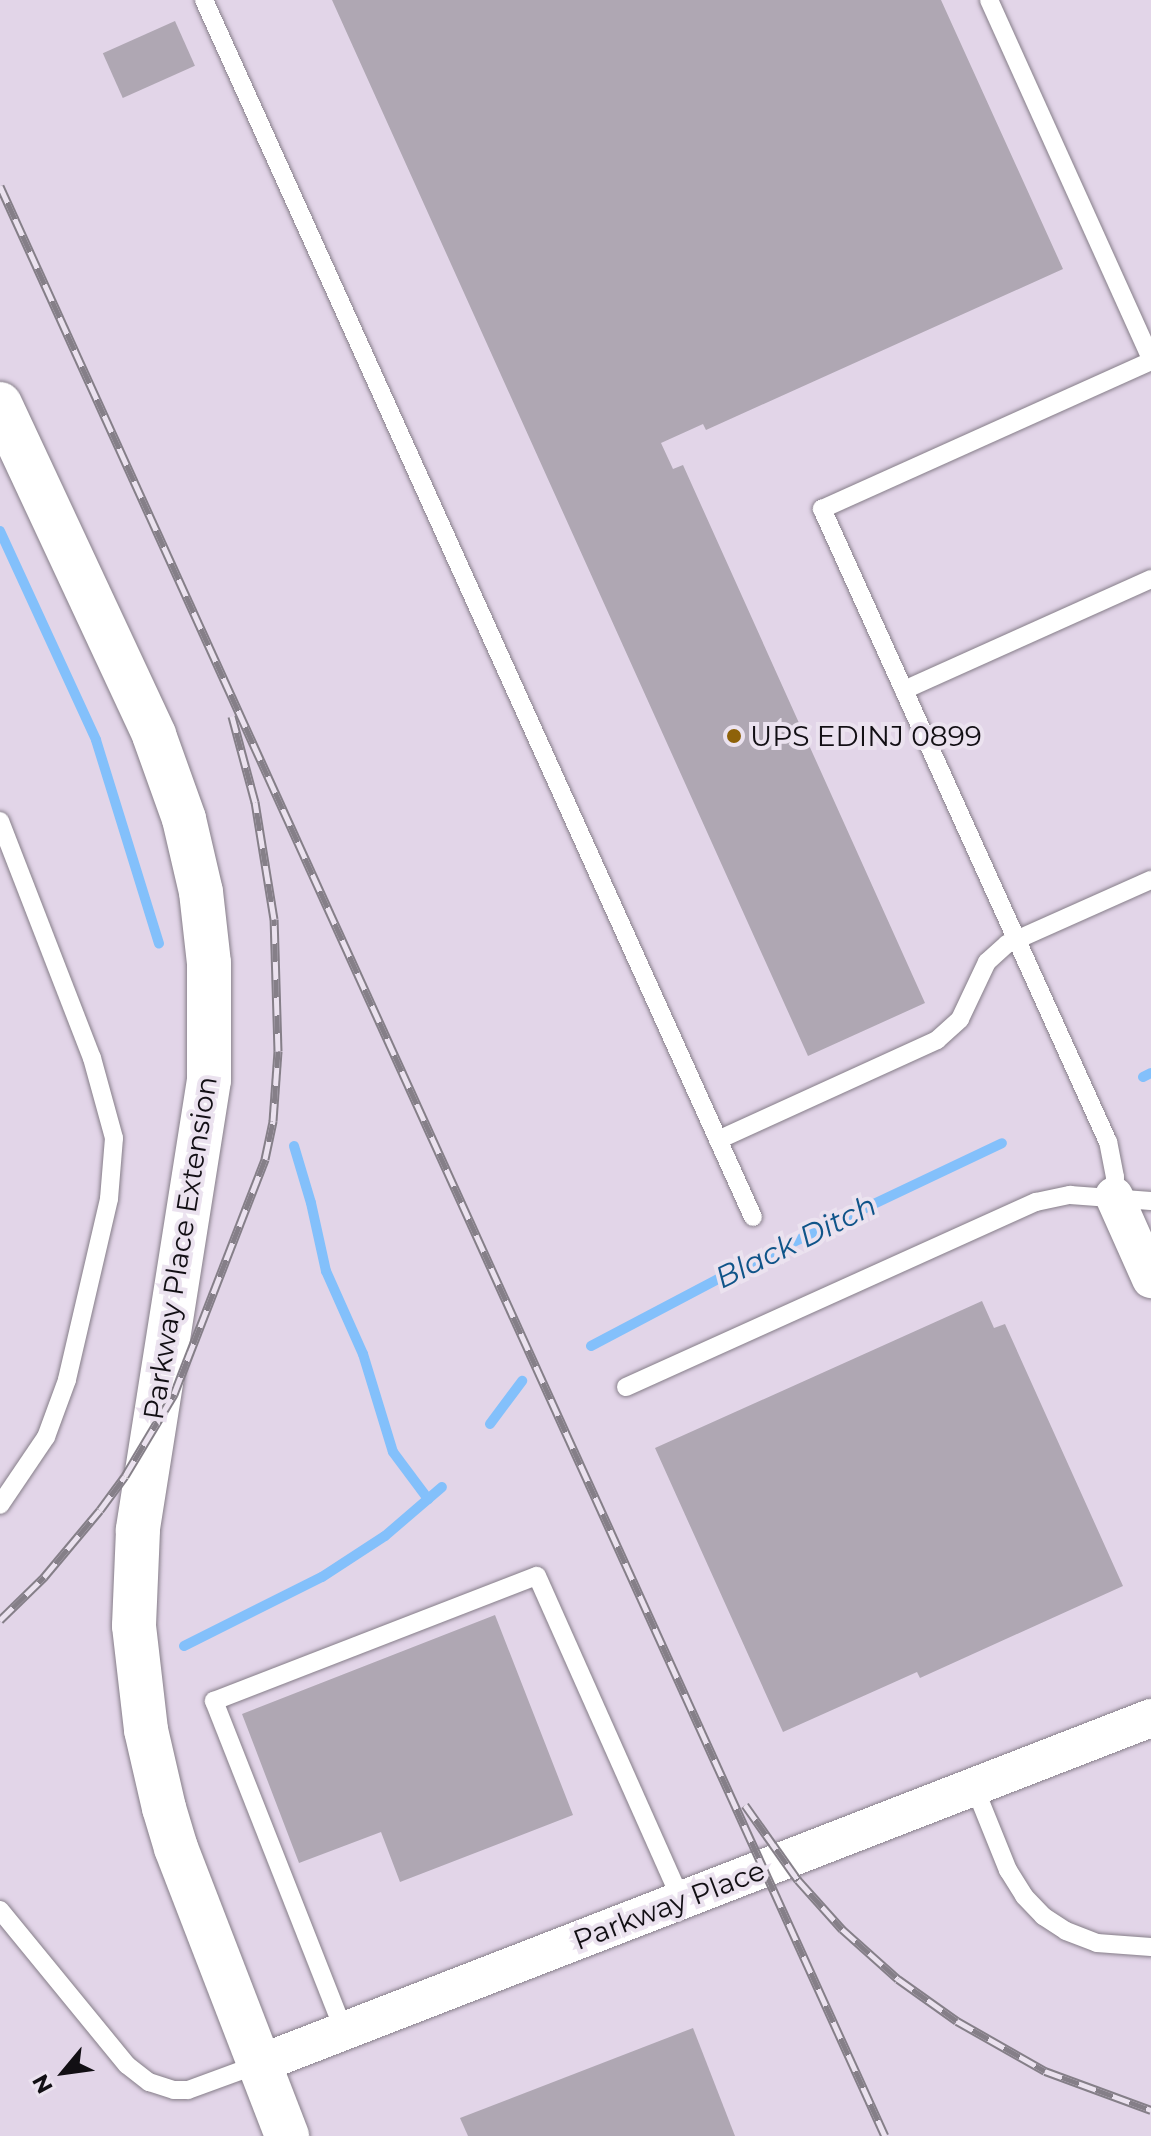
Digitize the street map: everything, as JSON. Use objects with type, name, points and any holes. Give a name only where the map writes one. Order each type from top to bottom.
[{"type":"main road","name":"Parkway Place Extension","points":[[0,404],[154,735],[194,856],[206,926],[211,999],[205,1117],[138,1530],[134,1626],[146,1730],[164,1808],[259,2064]]},
{"type":"main road","points":[[259,2064],[287,2136]]},
{"type":"street","points":[[1114,1196],[1151,1279]]},
{"type":"street","name":"Parkway Place","points":[[259,2064],[1151,1718]]},
{"type":"lane","points":[[204,0],[753,1217]]},
{"type":"lane","points":[[989,0],[1151,360],[822,509],[1108,1142],[1115,1177],[1114,1196]]},
{"type":"lane","points":[[904,690],[1151,579]]},
{"type":"lane","points":[[0,821],[92,1058],[114,1138],[109,1199],[67,1380],[46,1437],[0,1505]]},
{"type":"lane","points":[[718,1140],[937,1040],[967,1008],[987,962],[1017,940],[1151,880]]},
{"type":"lane","points":[[626,1387],[1036,1202],[1070,1195],[1151,1201]]},
{"type":"lane","points":[[344,2031],[214,1701],[419,1621],[537,1576],[681,1900]]},
{"type":"lane","points":[[974,1786],[1008,1870],[1024,1896],[1043,1916],[1066,1931],[1097,1943],[1151,1947]]},
{"type":"lane","points":[[0,1910],[127,2065],[149,2082],[174,2090],[188,2090],[259,2064]]},
{"type":"shaded area","points":[[0,0],[1151,0],[1151,2136],[0,2136]]},
{"type":"building","name":"UPS EDINJ 0899","points":[[332,0],[941,0],[1063,269],[706,430],[703,424],[661,443],[673,469],[683,465],[925,1003],[808,1056]]},
{"type":"building","points":[[175,21],[195,66],[123,98],[103,53]]},
{"type":"building","points":[[982,1301],[994,1328],[1005,1324],[1123,1586],[920,1678],[917,1672],[783,1732],[655,1448]]},
{"type":"building","points":[[495,1615],[573,1815],[400,1882],[381,1832],[299,1863],[242,1714]]},
{"type":"building","points":[[693,2028],[735,2136],[468,2136],[460,2118]]},
{"type":"waterway","points":[[0,531],[96,740],[159,943]]},
{"type":"waterway","name":"Black Ditch","points":[[1143,1077],[1151,1073]]},
{"type":"waterway","name":"Black Ditch","points":[[591,1346],[739,1268],[1002,1143]]},
{"type":"waterway","points":[[294,1146],[326,1271],[363,1354],[393,1452],[428,1499]]},
{"type":"waterway","name":"Black Ditch","points":[[490,1424],[522,1381]]},
{"type":"waterway","name":"Black Ditch","points":[[184,1646],[322,1577],[385,1536],[442,1487]]},
{"type":"railway","points":[[0,186],[885,2136]]},
{"type":"railway","points":[[0,1620],[44,1577],[100,1510],[125,1476],[174,1394],[265,1159],[273,1121],[278,1051],[274,919],[255,802],[232,716]]},
{"type":"railway","points":[[745,1805],[798,1880],[842,1929],[898,1979],[957,2021],[1045,2071],[1151,2110]]},
{"type":"place","name":"UPS EDINJ 0899","points":[[734,736]]}]
